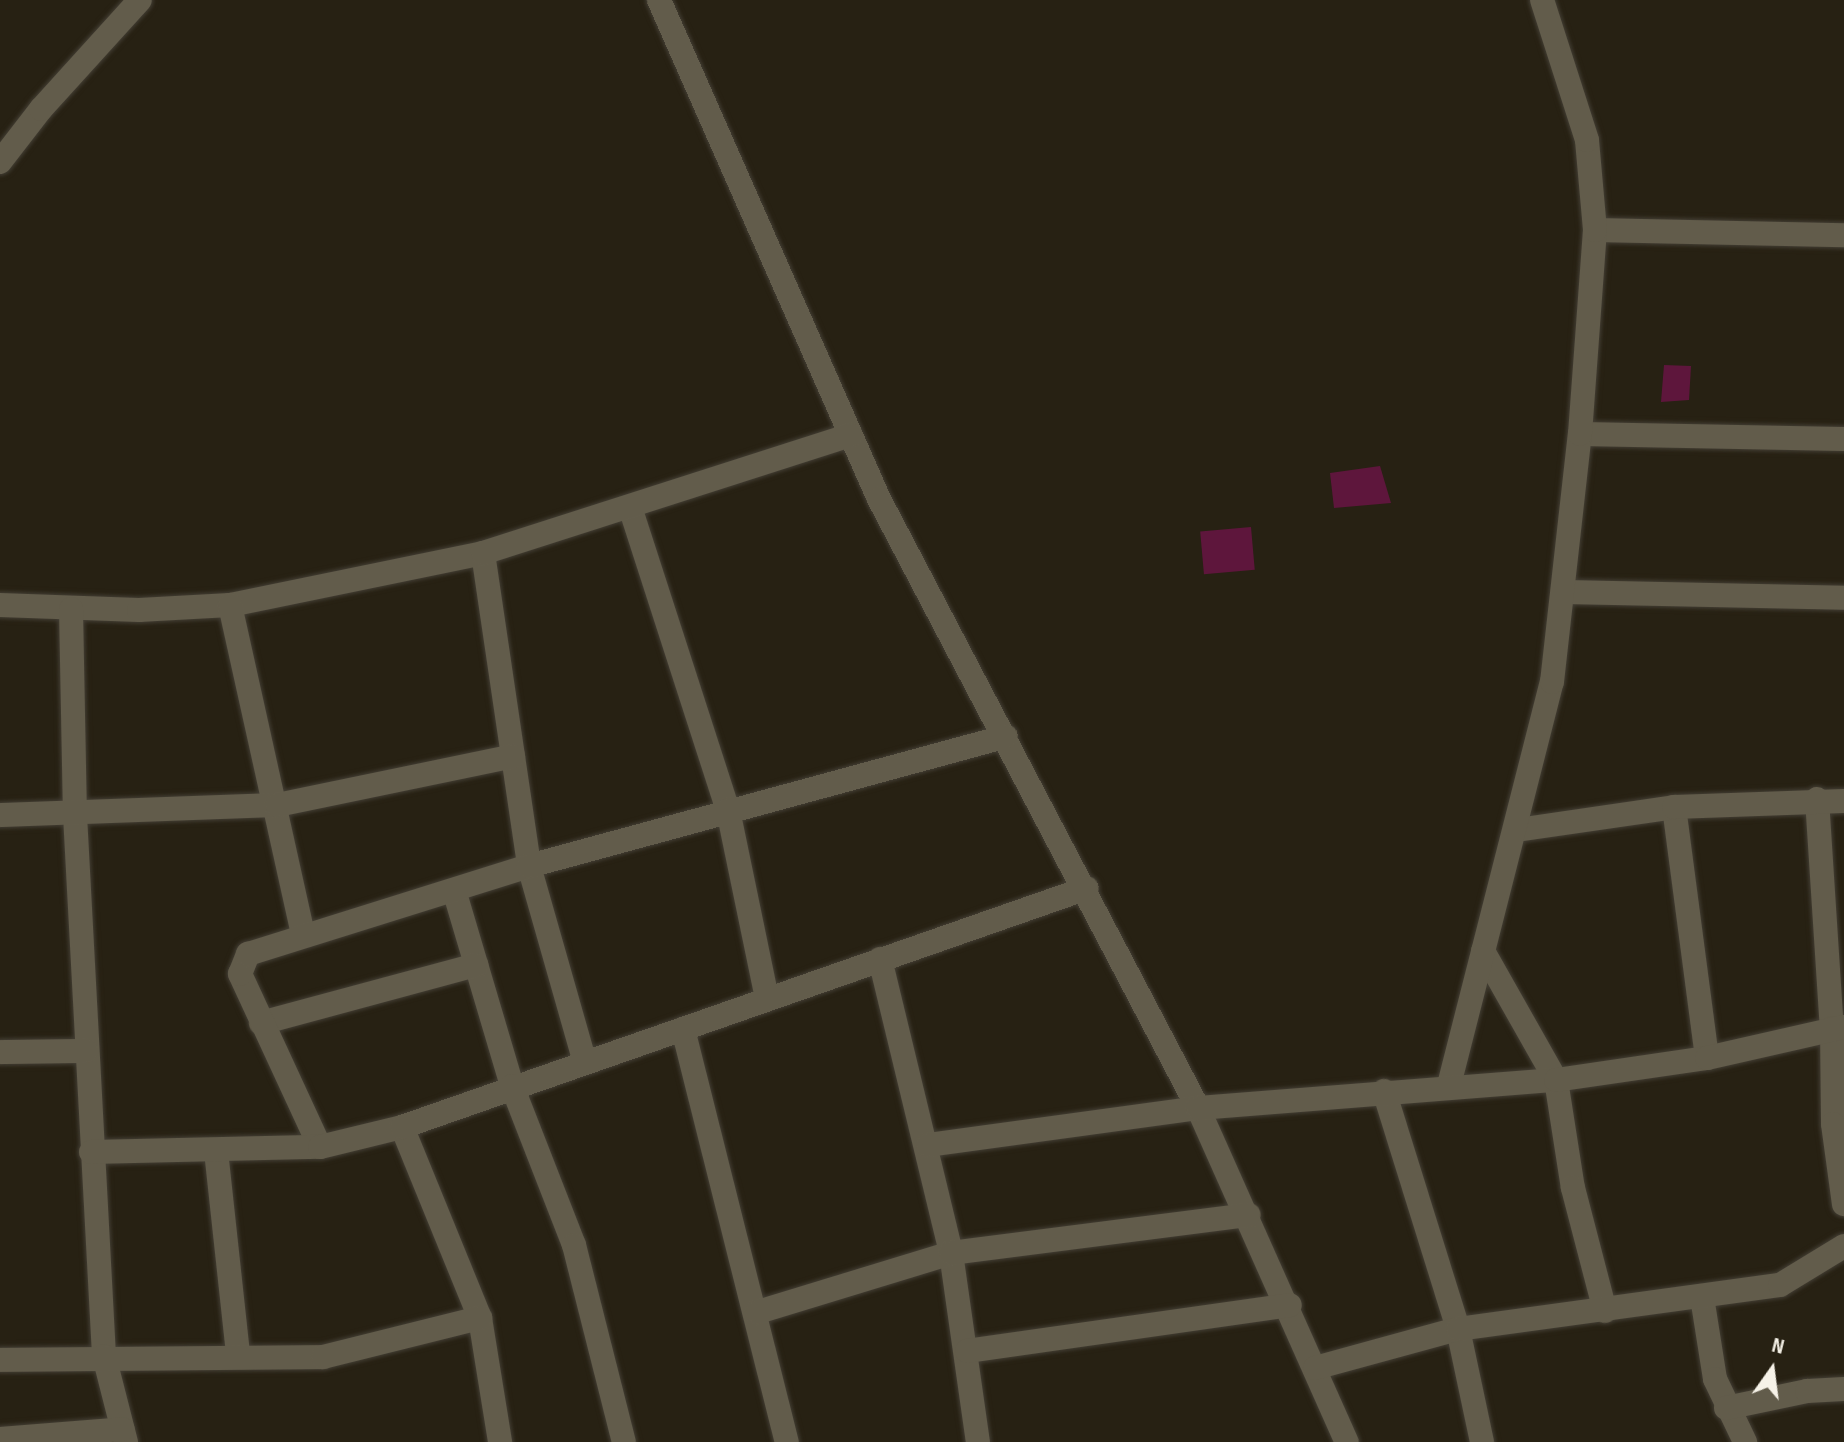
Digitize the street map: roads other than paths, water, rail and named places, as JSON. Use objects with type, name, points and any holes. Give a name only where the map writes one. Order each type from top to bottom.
[{"type":"street","points":[[0,162],[41,109],[140,0]]},
{"type":"street","points":[[659,0],[851,435],[1198,1108],[1290,1305],[1347,1442]]},
{"type":"street","points":[[1449,1085],[1517,830],[1552,682],[1565,592],[1580,434],[1595,230],[1587,140],[1542,0]]},
{"type":"street","points":[[1595,230],[1844,235]]},
{"type":"street","points":[[1580,434],[1844,439]]},
{"type":"street","points":[[0,605],[71,609],[230,605],[483,553],[851,435]]},
{"type":"street","points":[[630,507],[728,810],[767,999]]},
{"type":"street","points":[[483,553],[529,866],[585,1062]]},
{"type":"street","points":[[1565,592],[1844,598]]},
{"type":"street","points":[[230,605],[277,805],[303,935]]},
{"type":"street","points":[[0,1439],[124,1435],[104,1356],[75,815],[71,609]]},
{"type":"street","points":[[320,1147],[261,1023],[241,962],[260,948],[529,866],[1006,736]]},
{"type":"street","points":[[0,815],[75,815],[277,805],[513,756]]},
{"type":"street","points":[[1517,830],[1674,807],[1817,799],[1844,801]]},
{"type":"street","points":[[1817,799],[1838,1027],[1833,1124],[1844,1204]]},
{"type":"street","points":[[1674,807],[1707,1058]]},
{"type":"street","points":[[91,1152],[320,1147],[402,1127],[512,1086],[1087,888]]},
{"type":"street","points":[[454,890],[512,1086],[574,1245],[624,1442]]},
{"type":"street","points":[[1483,951],[1556,1080],[1573,1188],[1605,1311]]},
{"type":"street","points":[[880,959],[928,1145],[951,1253],[978,1442]]},
{"type":"street","points":[[261,1023],[476,965]]},
{"type":"street","points":[[928,1145],[1198,1108],[1449,1085],[1556,1080],[1707,1058],[1838,1027]]},
{"type":"street","points":[[683,1029],[758,1312],[787,1442]]},
{"type":"street","points":[[0,1052],[86,1051]]},
{"type":"street","points":[[1384,1091],[1458,1329],[1482,1442]]},
{"type":"street","points":[[402,1127],[480,1318],[500,1442]]},
{"type":"street","points":[[216,1151],[238,1355]]},
{"type":"street","points":[[758,1312],[951,1253],[1249,1215]]},
{"type":"street","points":[[1315,1368],[1458,1329],[1605,1311],[1792,1281],[1844,1246]]},
{"type":"street","points":[[1702,1297],[1715,1379],[1726,1408],[1745,1442]]},
{"type":"street","points":[[967,1351],[1290,1305]]},
{"type":"street","points":[[0,1360],[104,1356],[323,1357],[480,1318]]},
{"type":"street","points":[[1726,1408],[1807,1391],[1844,1389]]}]
